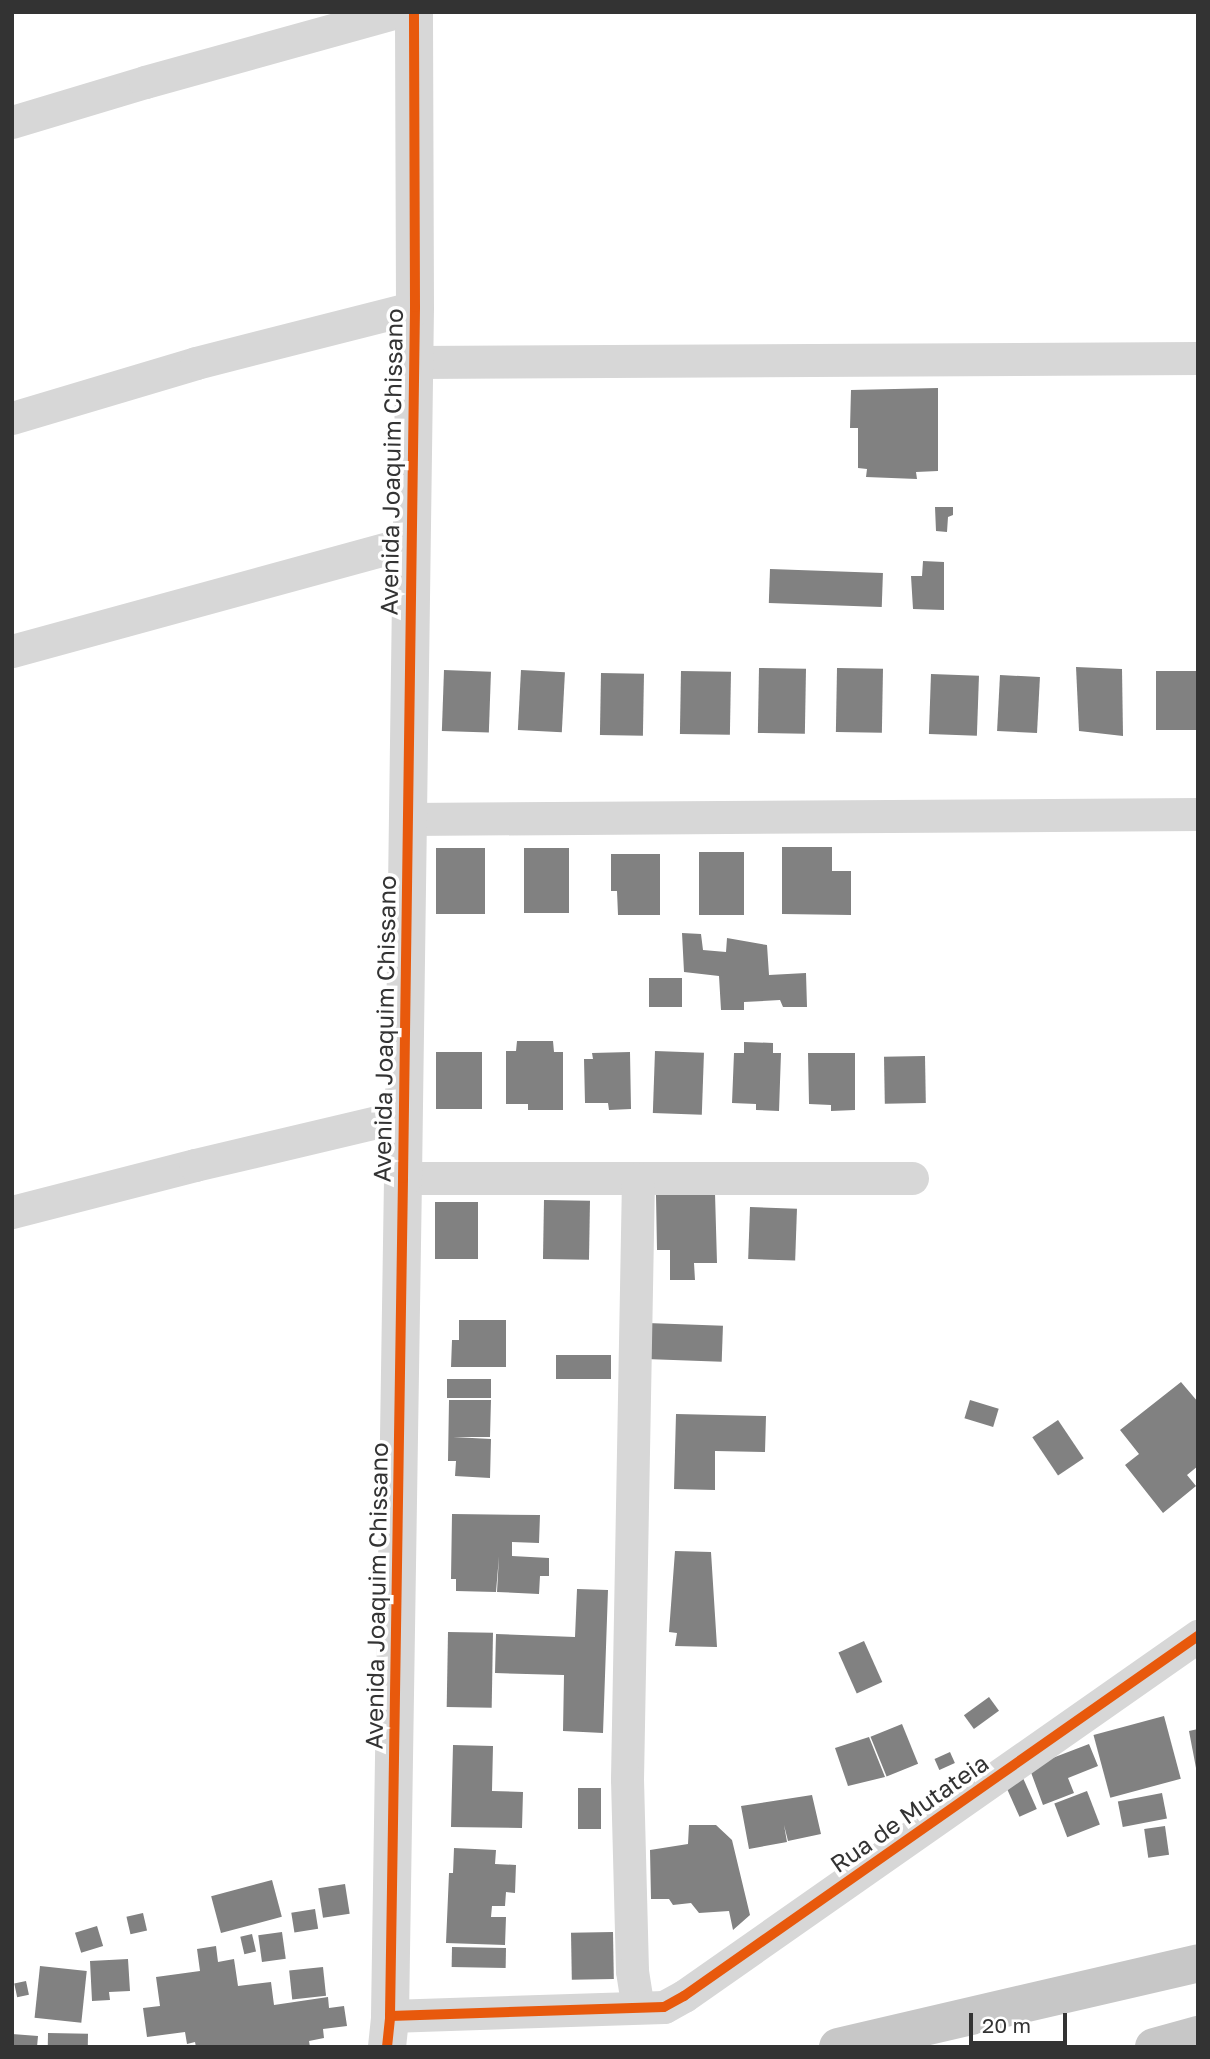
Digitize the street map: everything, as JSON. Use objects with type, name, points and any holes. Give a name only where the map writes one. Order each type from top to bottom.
[{"type":"highway","points":[[838,2047],[1198,1963]]},
{"type":"highway","points":[[1154,2047],[1198,2035]]},
{"type":"street","points":[[12,122],[398,12]]},
{"type":"street","name":"Avenida Joaquim Chissano","points":[[388,2031],[415,307],[415,12]]},
{"type":"street","points":[[12,418],[197,363],[415,307]]},
{"type":"street","points":[[414,362],[1198,358]]},
{"type":"street","points":[[12,651],[410,542]]},
{"type":"street","points":[[408,819],[1198,814]]},
{"type":"street","points":[[12,1212],[403,1116]]},
{"type":"street","points":[[403,1178],[912,1178]]},
{"type":"street","points":[[638,1179],[627,1779],[632,1971],[638,2007]]},
{"type":"street","name":"Rua de Mutateia","points":[[388,2031],[638,2007],[664,2007],[684,1996],[1198,1636]]},
{"type":"building","points":[[938,388],[938,471],[916,472],[917,479],[866,477],[867,469],[858,468],[858,428],[850,428],[851,390]]},
{"type":"building","points":[[935,507],[953,507],[953,515],[948,517],[947,532],[936,531]]},
{"type":"building","points":[[923,561],[944,562],[944,610],[913,609],[911,576],[922,576]]},
{"type":"building","points":[[770,569],[883,573],[882,607],[769,603]]},
{"type":"building","points":[[1076,667],[1122,669],[1123,736],[1079,731]]},
{"type":"building","points":[[759,668],[806,669],[805,734],[758,733]]},
{"type":"building","points":[[837,668],[883,669],[882,733],[836,732]]},
{"type":"building","points":[[444,670],[491,672],[489,733],[442,731]]},
{"type":"building","points":[[521,670],[565,672],[562,732],[518,730]]},
{"type":"building","points":[[681,671],[731,672],[730,735],[680,734]]},
{"type":"building","points":[[1156,671],[1198,671],[1198,730],[1156,730]]},
{"type":"building","points":[[601,673],[644,674],[643,736],[600,735]]},
{"type":"building","points":[[931,674],[979,676],[977,736],[929,734]]},
{"type":"building","points":[[1000,675],[1040,677],[1037,733],[997,731]]},
{"type":"building","points":[[782,847],[832,847],[832,871],[851,871],[851,915],[782,914]]},
{"type":"building","points":[[436,848],[485,848],[485,914],[436,914]]},
{"type":"building","points":[[524,848],[569,848],[569,913],[524,913]]},
{"type":"building","points":[[699,852],[744,852],[744,915],[699,915]]},
{"type":"building","points":[[611,854],[660,854],[660,915],[618,915],[617,891],[611,891]]},
{"type":"building","points":[[682,933],[701,934],[703,950],[726,952],[727,938],[767,945],[769,975],[806,973],[807,1007],[783,1007],[780,1000],[744,1002],[744,1010],[721,1010],[719,976],[684,972]]},
{"type":"building","points":[[649,978],[682,978],[682,1007],[649,1007]]},
{"type":"building","points":[[517,1041],[553,1041],[554,1052],[563,1052],[563,1110],[528,1110],[528,1104],[506,1104],[506,1051],[516,1051]]},
{"type":"building","points":[[744,1042],[773,1043],[773,1053],[781,1053],[779,1111],[756,1110],[756,1104],[732,1103],[734,1053],[744,1053]]},
{"type":"building","points":[[655,1051],[704,1053],[702,1115],[653,1113]]},
{"type":"building","points":[[436,1052],[482,1052],[482,1109],[436,1109]]},
{"type":"building","points":[[630,1052],[631,1109],[609,1110],[608,1103],[585,1103],[584,1059],[593,1059],[592,1053]]},
{"type":"building","points":[[808,1053],[855,1053],[855,1110],[831,1111],[831,1105],[809,1104]]},
{"type":"building","points":[[925,1056],[926,1103],[885,1104],[884,1057]]},
{"type":"building","points":[[715,1193],[717,1263],[694,1263],[695,1280],[670,1280],[670,1250],[657,1250],[656,1195]]},
{"type":"building","points":[[544,1200],[590,1201],[589,1260],[543,1259]]},
{"type":"building","points":[[435,1202],[478,1202],[478,1259],[435,1259]]},
{"type":"building","points":[[750,1207],[797,1209],[795,1261],[748,1259]]},
{"type":"building","points":[[459,1320],[506,1320],[506,1367],[451,1367],[452,1340],[459,1340]]},
{"type":"building","points":[[647,1323],[723,1326],[722,1362],[646,1359]]},
{"type":"building","points":[[556,1355],[611,1355],[611,1379],[556,1379]]},
{"type":"building","points":[[447,1379],[491,1379],[491,1398],[447,1398]]},
{"type":"building","points":[[1181,1382],[1198,1402],[1198,1466],[1187,1475],[1196,1486],[1163,1513],[1125,1465],[1139,1454],[1120,1430]]},
{"type":"building","points":[[449,1400],[491,1400],[490,1437],[453,1437],[491,1439],[490,1478],[455,1476],[456,1461],[448,1461]]},
{"type":"building","points":[[970,1400],[999,1409],[993,1427],[964,1418]]},
{"type":"building","points":[[676,1414],[766,1416],[765,1452],[715,1451],[715,1490],[674,1489]]},
{"type":"building","points":[[1058,1420],[1084,1458],[1058,1475],[1032,1437]]},
{"type":"building","points":[[452,1514],[540,1515],[539,1543],[512,1542],[512,1556],[549,1558],[549,1576],[540,1576],[539,1594],[497,1592],[499,1556],[496,1592],[456,1591],[456,1579],[451,1579]]},
{"type":"building","points":[[675,1551],[711,1552],[717,1647],[675,1646],[677,1633],[669,1632]]},
{"type":"building","points":[[577,1589],[608,1590],[603,1733],[563,1731],[564,1675],[495,1673],[496,1634],[575,1637]]},
{"type":"building","points":[[448,1632],[493,1633],[492,1708],[447,1707]]},
{"type":"building","points":[[864,1641],[882,1682],[857,1693],[838,1652]]},
{"type":"building","points":[[989,1697],[999,1711],[974,1729],[964,1715]]},
{"type":"building","points":[[1164,1716],[1181,1779],[1110,1798],[1093,1735]]},
{"type":"building","points":[[902,1724],[918,1764],[887,1777],[870,1737]]},
{"type":"building","points":[[1198,1729],[1198,1768],[1196,1768],[1189,1731]]},
{"type":"building","points":[[869,1737],[885,1777],[848,1786],[835,1748]]},
{"type":"building","points":[[1089,1744],[1098,1766],[1068,1778],[1074,1793],[1043,1805],[1029,1767]]},
{"type":"building","points":[[453,1745],[493,1746],[492,1791],[523,1792],[522,1828],[451,1827]]},
{"type":"building","points":[[950,1752],[955,1763],[939,1770],[934,1759]]},
{"type":"building","points":[[1023,1778],[1037,1809],[1019,1817],[1006,1786]]},
{"type":"building","points":[[578,1788],[601,1788],[601,1829],[578,1829]]},
{"type":"building","points":[[1087,1791],[1100,1825],[1067,1837],[1054,1804]]},
{"type":"building","points":[[1162,1793],[1167,1819],[1123,1827],[1118,1802]]},
{"type":"building","points":[[812,1795],[821,1834],[788,1841],[784,1825],[787,1842],[749,1849],[741,1806]]},
{"type":"building","points":[[689,1825],[716,1825],[732,1840],[750,1915],[733,1930],[729,1911],[699,1913],[691,1903],[673,1905],[669,1899],[651,1899],[650,1850],[688,1844]]},
{"type":"building","points":[[1165,1826],[1169,1855],[1148,1858],[1144,1829]]},
{"type":"building","points":[[454,1848],[496,1850],[495,1864],[516,1865],[515,1893],[506,1892],[505,1906],[492,1906],[491,1917],[506,1917],[505,1945],[446,1943],[449,1873],[453,1873]]},
{"type":"building","points":[[272,1880],[282,1917],[221,1933],[211,1896]]},
{"type":"building","points":[[345,1884],[350,1914],[323,1918],[318,1888]]},
{"type":"building","points":[[315,1909],[318,1929],[294,1933],[291,1913]]},
{"type":"building","points":[[143,1913],[147,1931],[130,1934],[126,1917]]},
{"type":"building","points":[[97,1926],[103,1946],[81,1953],[75,1933]]},
{"type":"building","points":[[282,1932],[286,1959],[262,1962],[258,1935]]},
{"type":"building","points":[[613,1932],[614,1979],[572,1980],[571,1933]]},
{"type":"building","points":[[252,1934],[256,1952],[244,1954],[240,1937]]},
{"type":"building","points":[[216,1946],[218,1962],[234,1959],[238,1986],[271,1982],[274,2005],[328,1997],[329,2008],[344,2006],[347,2026],[323,2029],[324,2038],[309,2041],[310,2047],[196,2047],[195,2042],[187,2044],[185,2032],[147,2037],[143,2008],[160,2006],[156,1977],[200,1971],[197,1949]]},
{"type":"building","points":[[452,1947],[506,1948],[506,1968],[452,1967]]},
{"type":"building","points":[[128,1959],[130,1991],[109,1992],[110,2000],[92,2001],[90,1961]]},
{"type":"building","points":[[40,1966],[87,1971],[81,2023],[35,2018]]},
{"type":"building","points":[[323,1967],[326,1996],[292,1999],[289,1971]]},
{"type":"building","points":[[26,1981],[29,1995],[17,1997],[14,1983]]},
{"type":"building","points":[[48,2033],[88,2034],[88,2047],[48,2047]]},
{"type":"building","points":[[12,2034],[38,2036],[37,2047],[12,2047]]},
{"type":"cycle path","points":[[387,2047],[390,2016],[415,307],[414,12]]},
{"type":"cycle path","points":[[390,2016],[664,2007],[684,1996],[1198,1636]]}]
